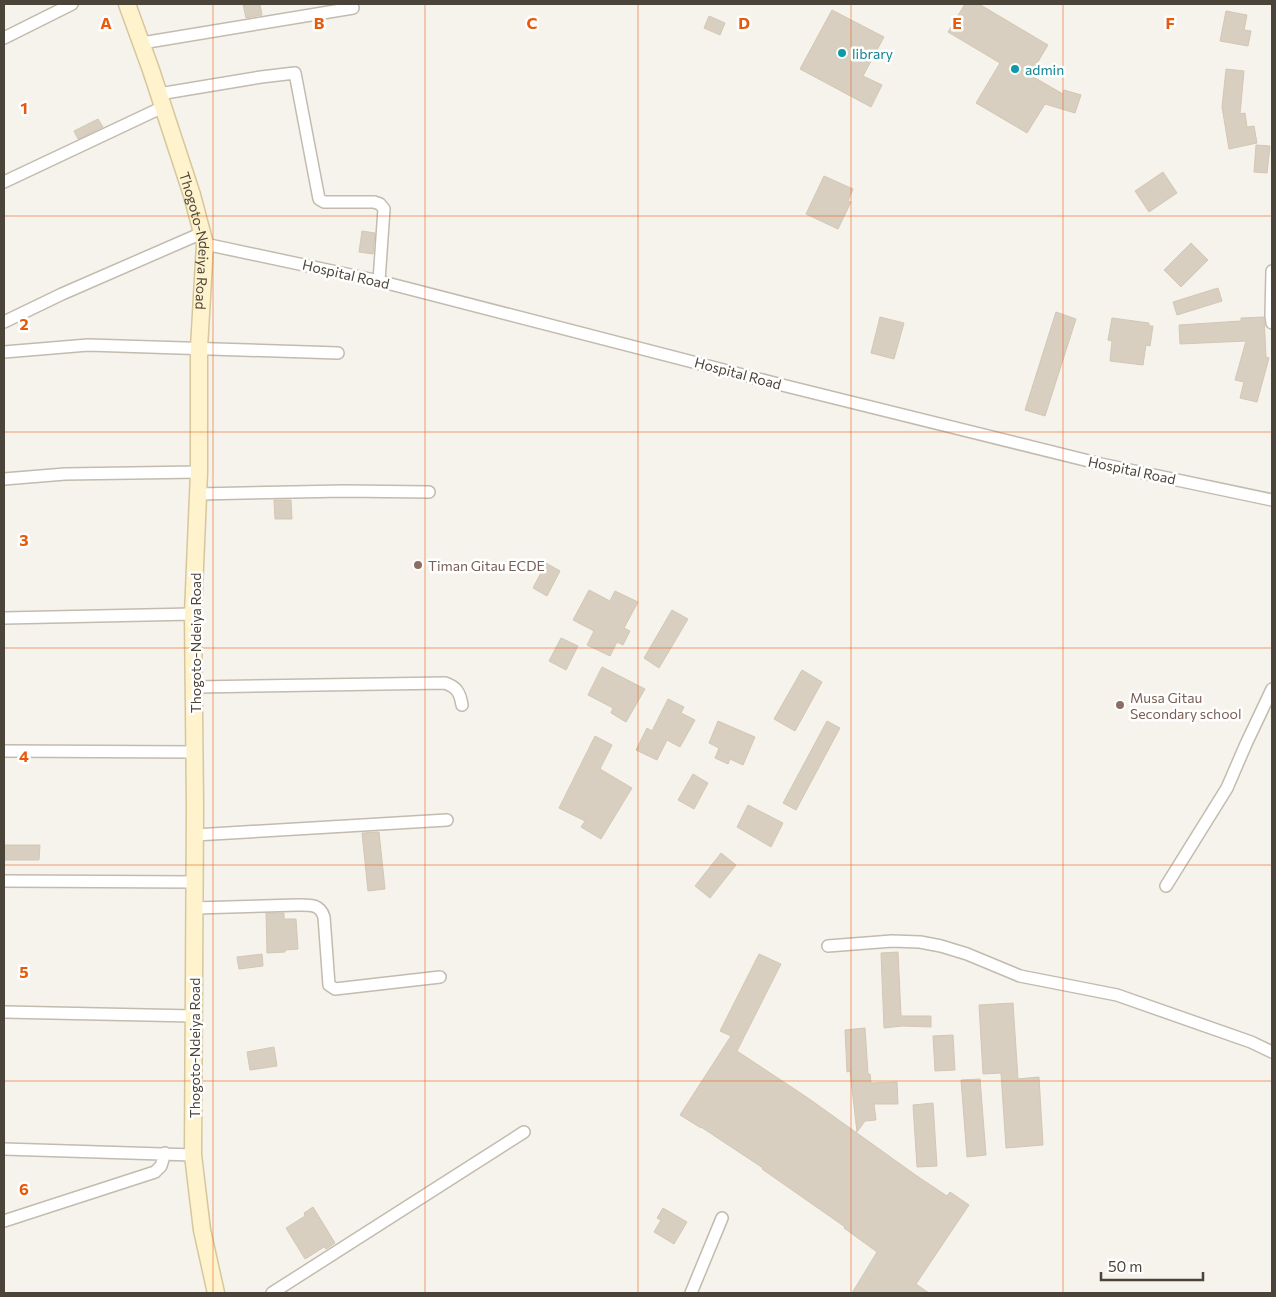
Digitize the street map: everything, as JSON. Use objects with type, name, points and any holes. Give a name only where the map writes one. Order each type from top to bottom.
[{"type":"main road","name":"Thogoto-Ndeiya Road","points":[[128,4],[192,195],[203,238],[199,348],[199,472],[193,614],[195,687],[193,1155],[202,1230],[216,1293]]},
{"type":"street","points":[[4,38],[72,4]]},
{"type":"street","points":[[142,42],[353,8]]},
{"type":"street","points":[[4,182],[161,100],[261,77],[295,74],[319,199],[324,202],[377,202],[384,209],[379,281]]},
{"type":"street","points":[[4,322],[62,294],[203,238]]},
{"type":"street","name":"Hospital Road","points":[[203,238],[1076,458],[1272,500]]},
{"type":"street","points":[[1272,271],[1272,323]]},
{"type":"street","points":[[4,352],[88,345],[338,353]]},
{"type":"street","points":[[4,479],[75,474],[199,472]]},
{"type":"street","points":[[198,494],[344,491],[429,492]]},
{"type":"street","points":[[4,618],[193,614]]},
{"type":"street","points":[[195,687],[445,683],[456,688],[460,693],[462,705]]},
{"type":"street","points":[[1166,886],[1227,788],[1272,689]]},
{"type":"street","points":[[4,751],[195,752]]},
{"type":"street","points":[[195,835],[447,820]]},
{"type":"street","points":[[4,881],[195,882]]},
{"type":"street","points":[[195,908],[298,905],[319,907],[324,917],[329,985],[335,989],[440,977]]},
{"type":"street","points":[[828,946],[892,941],[920,942],[940,946],[967,954],[1020,976],[1117,995],[1243,1039],[1272,1052]]},
{"type":"street","points":[[4,1012],[194,1016]]},
{"type":"street","points":[[272,1293],[524,1132]]},
{"type":"street","points":[[4,1149],[193,1155]]},
{"type":"street","points":[[4,1220],[155,1172],[161,1166],[164,1153]]},
{"type":"street","points":[[691,1293],[722,1218]]},
{"type":"building","points":[[243,4],[260,4],[262,15],[246,18]]},
{"type":"building","name":"admin","points":[[965,4],[979,4],[1048,45],[1030,75],[1063,94],[1064,90],[1081,95],[1075,113],[1045,104],[1027,133],[976,103],[1000,63],[948,32]]},
{"type":"building","name":"library","points":[[832,10],[884,37],[863,76],[882,85],[871,107],[800,69]]},
{"type":"building","points":[[1226,11],[1247,15],[1244,30],[1251,31],[1248,46],[1220,41]]},
{"type":"building","points":[[709,16],[725,23],[720,35],[704,28]]},
{"type":"building","points":[[1226,69],[1244,71],[1240,114],[1245,113],[1247,127],[1254,126],[1257,143],[1229,149],[1222,107]]},
{"type":"building","points":[[98,119],[103,127],[78,139],[74,131]]},
{"type":"building","points":[[1256,145],[1270,146],[1267,173],[1254,172]]},
{"type":"building","points":[[1163,172],[1177,193],[1149,212],[1135,191]]},
{"type":"building","points":[[824,176],[853,189],[848,201],[851,202],[838,229],[806,214]]},
{"type":"building","points":[[362,231],[375,233],[373,254],[359,252]]},
{"type":"building","points":[[1191,243],[1208,260],[1181,287],[1164,270]]},
{"type":"building","points":[[1218,288],[1222,301],[1177,315],[1173,302]]},
{"type":"building","points":[[1056,312],[1076,319],[1045,416],[1025,410]]},
{"type":"building","points":[[880,317],[904,323],[894,359],[871,353]]},
{"type":"building","points":[[1264,317],[1266,357],[1269,358],[1257,402],[1240,398],[1244,382],[1235,380],[1246,341],[1180,344],[1179,325],[1241,321],[1241,318]]},
{"type":"building","points":[[1112,318],[1149,323],[1149,326],[1153,326],[1150,346],[1146,345],[1143,365],[1110,361],[1112,341],[1108,340]]},
{"type":"building","points":[[274,500],[291,500],[292,519],[275,519]]},
{"type":"building","points":[[546,563],[560,571],[547,596],[533,588]]},
{"type":"building","points":[[589,590],[610,601],[615,591],[638,602],[624,628],[630,631],[623,645],[617,642],[610,656],[587,645],[594,631],[573,620]]},
{"type":"building","points":[[672,610],[688,619],[659,668],[644,658]]},
{"type":"building","points":[[561,638],[578,646],[566,670],[549,661]]},
{"type":"building","points":[[602,667],[645,689],[626,722],[611,713],[613,708],[588,695]]},
{"type":"building","points":[[802,670],[822,682],[795,731],[774,719]]},
{"type":"building","points":[[668,699],[684,707],[681,713],[695,720],[680,747],[667,740],[657,760],[636,750],[647,728],[652,731]]},
{"type":"building","points":[[718,721],[755,737],[743,765],[730,759],[728,764],[715,758],[719,748],[709,743]]},
{"type":"building","points":[[827,721],[840,728],[796,810],[783,803]]},
{"type":"building","points":[[595,736],[612,745],[600,769],[632,788],[601,839],[581,827],[585,821],[559,808]]},
{"type":"building","points":[[693,774],[708,783],[694,809],[678,800]]},
{"type":"building","points":[[748,805],[783,823],[771,847],[737,827]]},
{"type":"building","points":[[379,832],[385,889],[368,891],[362,833]]},
{"type":"building","points":[[4,845],[40,845],[39,860],[4,860]]},
{"type":"building","points":[[721,853],[736,865],[710,898],[695,886]]},
{"type":"building","points":[[266,913],[284,913],[284,919],[296,919],[298,949],[267,953]]},
{"type":"building","points":[[898,952],[901,1016],[931,1016],[931,1027],[902,1026],[884,1028],[881,953]]},
{"type":"building","points":[[262,954],[263,966],[239,969],[237,957]]},
{"type":"building","points":[[759,954],[781,964],[737,1051],[808,1098],[947,1196],[950,1192],[969,1205],[916,1284],[929,1293],[852,1293],[877,1252],[763,1168],[680,1115],[731,1036],[720,1031]]},
{"type":"building","points":[[1013,1003],[1018,1079],[1039,1077],[1043,1145],[1006,1148],[1001,1073],[983,1074],[979,1005]]},
{"type":"building","points":[[865,1028],[868,1074],[870,1074],[871,1083],[897,1082],[898,1104],[874,1104],[876,1120],[865,1121],[857,1132],[850,1071],[847,1072],[845,1030]]},
{"type":"building","points":[[953,1035],[955,1070],[935,1071],[933,1036]]},
{"type":"building","points":[[274,1047],[277,1066],[250,1070],[247,1052]]},
{"type":"building","points":[[980,1079],[986,1155],[967,1157],[961,1080]]},
{"type":"building","points":[[933,1103],[937,1166],[917,1167],[913,1105]]},
{"type":"building","points":[[313,1207],[335,1243],[326,1249],[324,1247],[305,1259],[286,1228],[305,1216],[304,1213]]},
{"type":"building","points":[[663,1208],[687,1222],[674,1244],[654,1232],[661,1220],[657,1218]]},
{"type":"place","name":"library","points":[[842,53]]},
{"type":"place","name":"admin","points":[[1015,69]]},
{"type":"place","name":"Timan Gitau ECDE","points":[[418,565]]},
{"type":"place","name":"Musa Gitau Secondary school","points":[[1120,705]]}]
